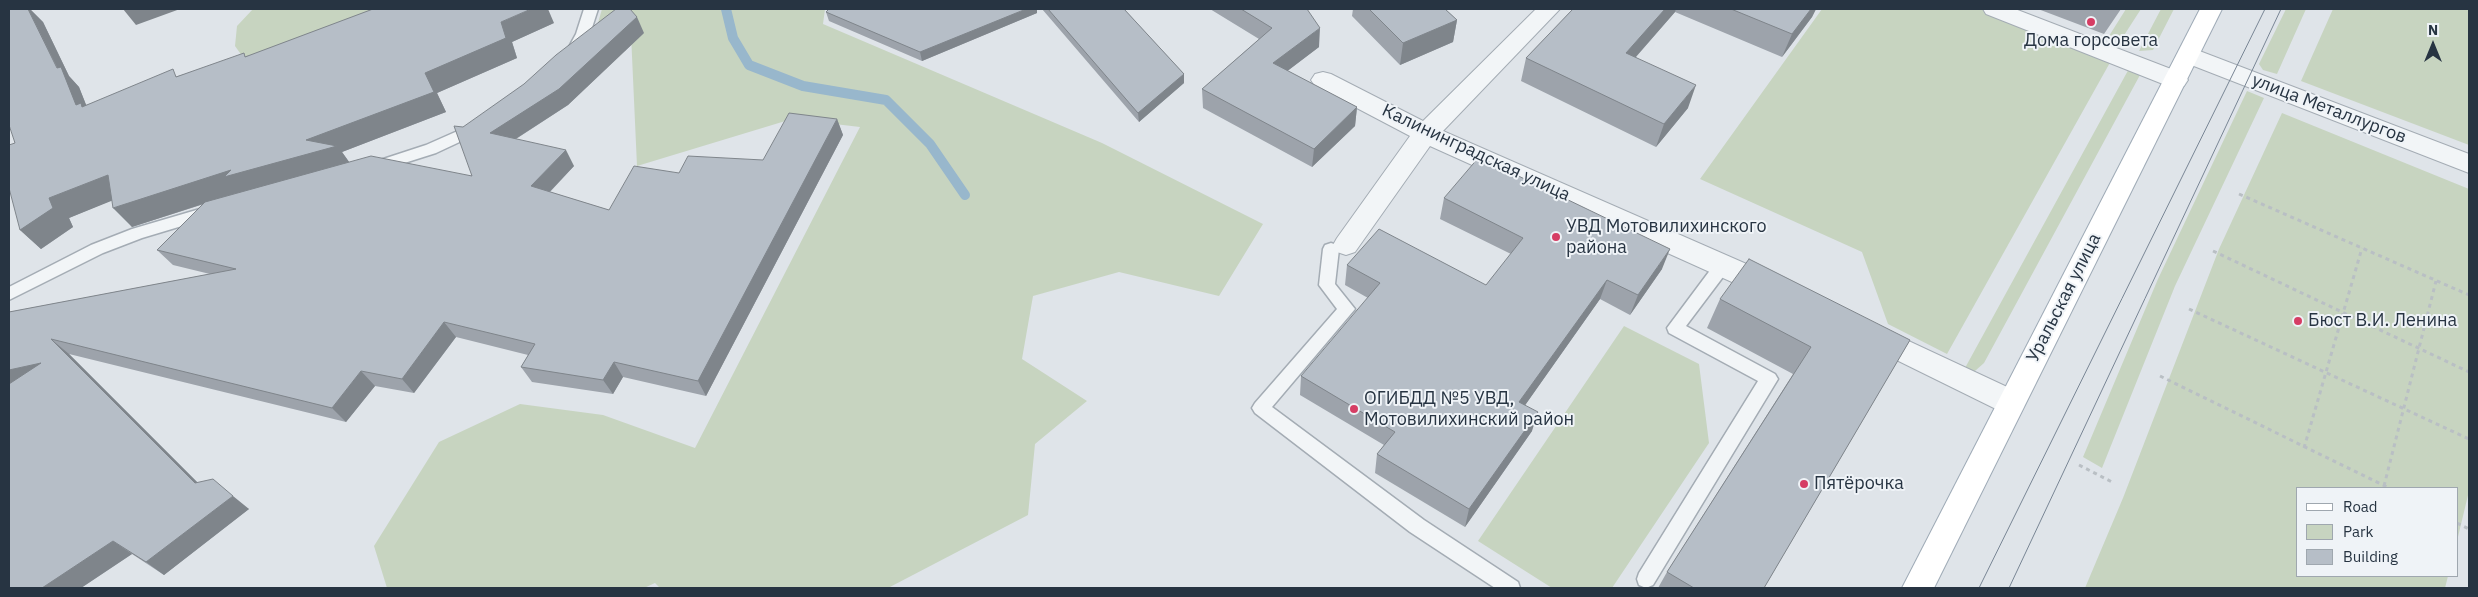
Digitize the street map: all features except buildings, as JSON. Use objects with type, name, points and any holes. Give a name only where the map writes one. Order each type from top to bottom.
[{"type":"main road","name":"Уральская улица","points":[[1918,588],[2010,402],[2211,9]]},
{"type":"street","points":[[1339,247],[1426,133],[1549,9]]},
{"type":"street","points":[[1994,9],[2176,80]]},
{"type":"street","name":"улица Металлургов","points":[[2189,55],[2469,164]]},
{"type":"street","name":"Калининградская улица","points":[[1323,80],[1426,133],[1723,264],[1793,298]]},
{"type":"street","points":[[1846,322],[2010,402]]},
{"type":"lane","points":[[559,67],[571,55],[583,34],[591,9]]},
{"type":"lane","points":[[365,170],[432,149],[490,121]]},
{"type":"lane","points":[[9,294],[138,233],[221,209]]},
{"type":"lane","points":[[1339,247],[1327,285],[1347,309],[1261,408],[1417,526],[1511,588]]},
{"type":"lane","points":[[1646,579],[1769,379],[1675,328],[1723,264]]},
{"type":"path","points":[[2239,194],[2469,296]]},
{"type":"path","points":[[2304,448],[2362,248]]},
{"type":"path","points":[[2213,251],[2469,372]]},
{"type":"path","points":[[2160,376],[2384,486],[2436,281]]},
{"type":"path","points":[[2189,309],[2469,438]]},
{"type":"path","points":[[2079,465],[2114,483]]},
{"type":"green space","points":[[253,9],[382,9],[250,67],[235,46],[237,26]]},
{"type":"green space","points":[[602,9],[825,9],[823,24],[1102,143],[1263,224],[1219,296],[1119,272],[1033,296],[1022,359],[1087,401],[1035,444],[1028,515],[888,588],[660,588],[655,583],[644,588],[387,588],[374,546],[439,442],[520,404],[603,415],[695,448],[860,127],[792,119],[637,166],[631,34],[598,23]]},
{"type":"green space","points":[[1822,9],[1983,9],[2112,59],[1947,354],[1888,324],[1862,252],[1700,179]]},
{"type":"green space","points":[[2126,9],[2141,9],[2121,40],[2109,36]]},
{"type":"green space","points":[[2161,9],[2174,9],[2153,50],[2139,51]]},
{"type":"green space","points":[[2286,9],[2306,9],[2277,74],[2263,70],[2259,64]]},
{"type":"green space","points":[[2333,9],[2469,9],[2469,145],[2301,81]]},
{"type":"green space","points":[[2131,65],[2140,75],[1984,363],[1975,371],[1969,371],[1965,368]]},
{"type":"green space","points":[[2247,91],[2264,98],[2175,286],[2102,468],[2083,457],[2158,279]]},
{"type":"green space","points":[[2282,113],[2469,189],[2469,491],[2458,537],[2458,487],[2296,487],[2296,577],[2448,577],[2445,588],[2085,588],[2123,498],[2219,249]]},
{"type":"green space","points":[[1624,326],[1699,364],[1709,443],[1612,588],[1552,588],[1478,541]]},
{"type":"waterway","points":[[726,9],[733,38],[749,65],[803,86],[886,100],[930,144],[965,195]]},
{"type":"tram line","points":[[1979,588],[2265,9]]},
{"type":"tram line","points":[[2009,588],[2281,9]]},
{"type":"place","name":"Дома горсовета","points":[[2091,22]]},
{"type":"place","name":"УВД Мотовилихинского района","points":[[1556,237]]},
{"type":"place","name":"Бюст В.И. Ленина","points":[[2298,321]]},
{"type":"place","name":"ОГИБДД №5 УВД, Мотовилихинский район","points":[[1354,409]]},
{"type":"place","name":"Пятёрочка","points":[[1804,484]]}]
